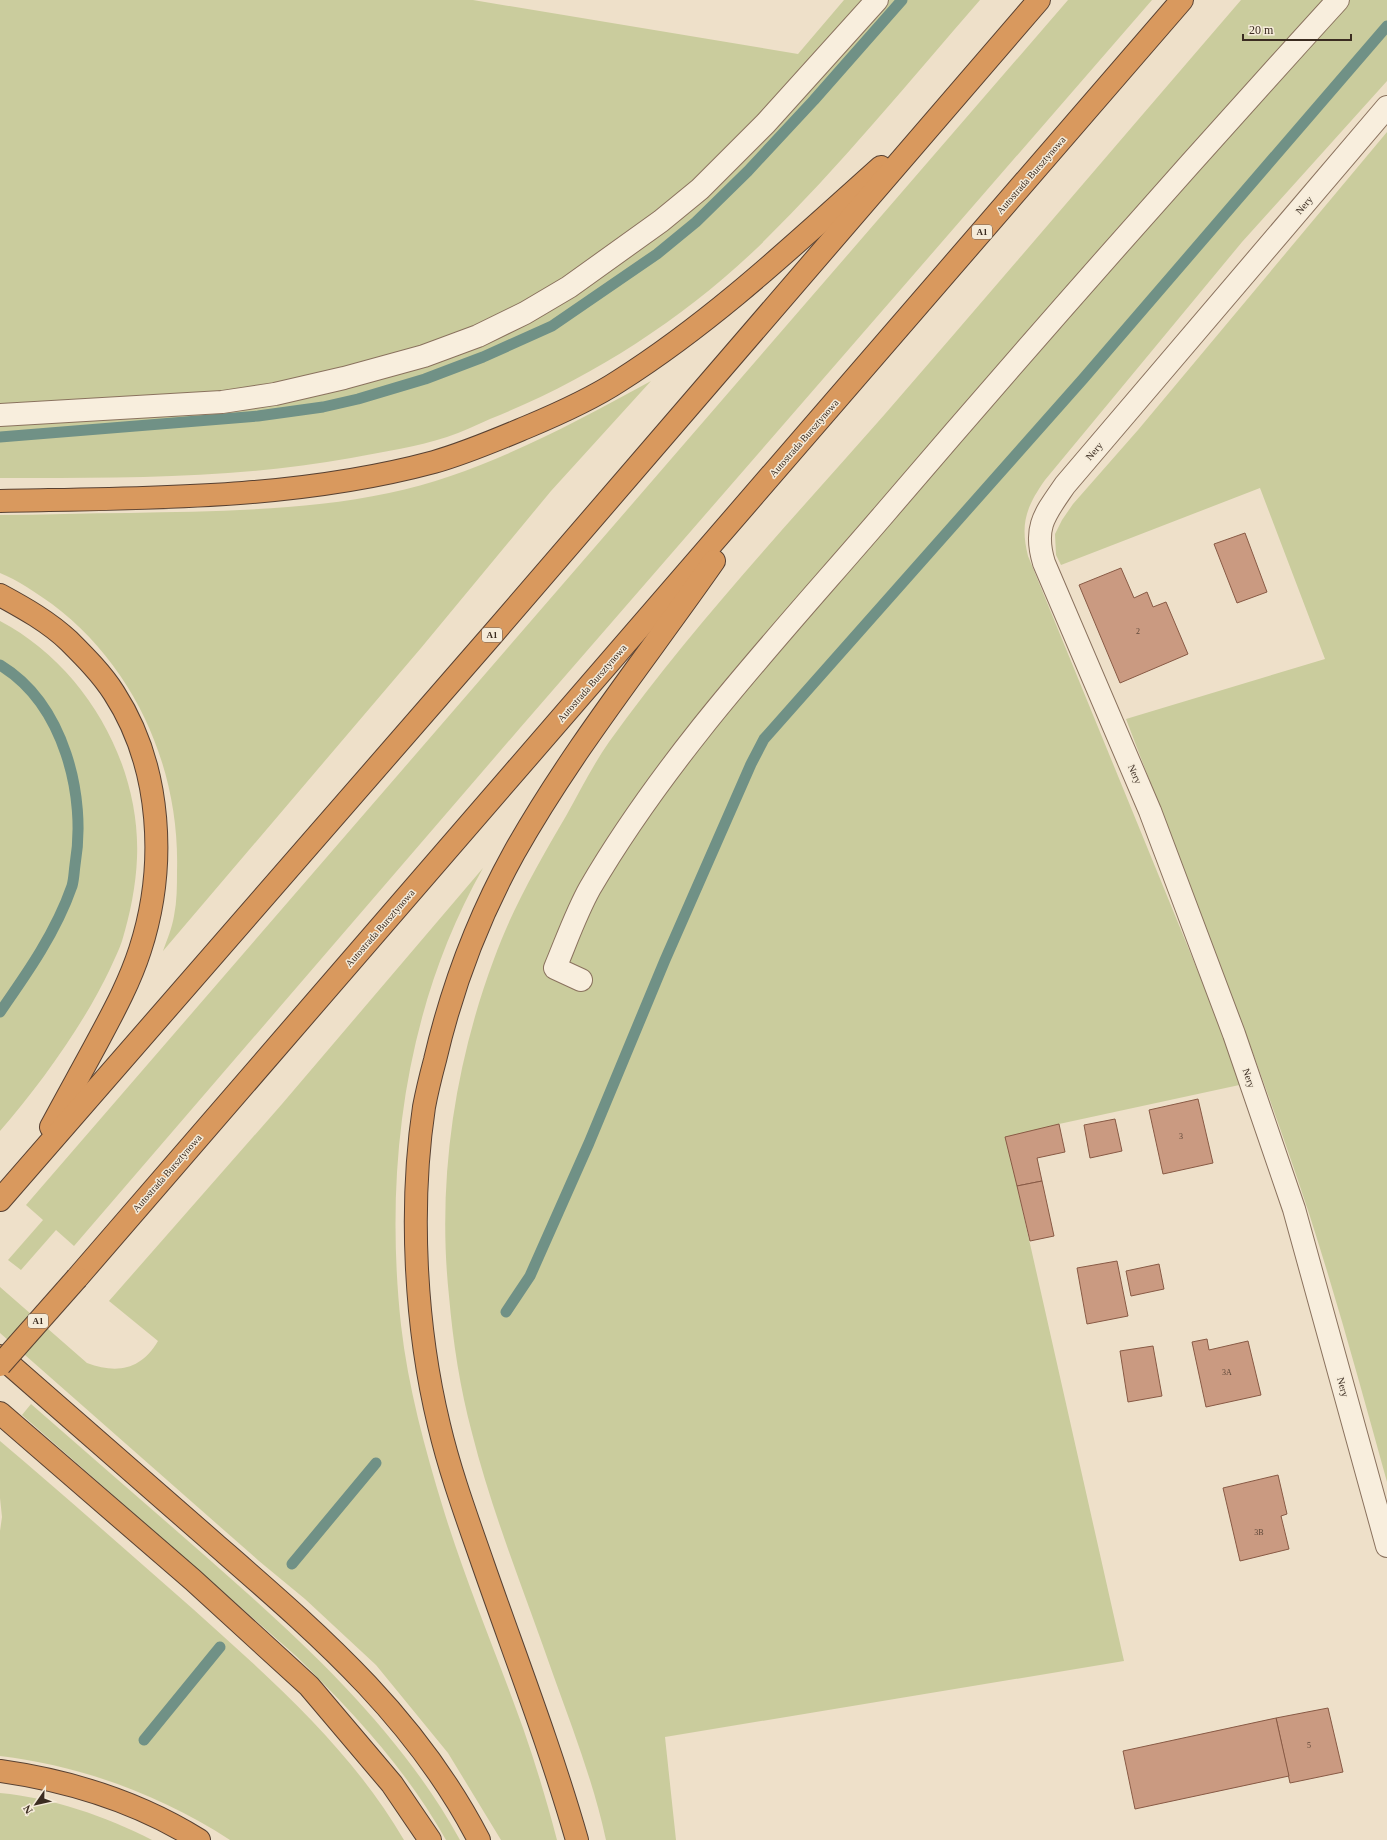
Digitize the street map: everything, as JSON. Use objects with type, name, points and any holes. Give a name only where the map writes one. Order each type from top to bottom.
[{"type":"highway","name":"A1","points":[[0,1200],[1039,0]]},
{"type":"highway","name":"Autostrada Bursztynowa","points":[[0,1365],[782,464],[1182,0]]},
{"type":"highway","points":[[0,501],[176,497],[266,491],[336,483],[424,464],[487,444],[585,401],[619,382],[688,334],[736,297],[950,104]]},
{"type":"highway","points":[[577,1840],[559,1776],[455,1485],[439,1425],[427,1366],[416,1238],[417,1177],[424,1106],[452,994],[471,943],[514,853],[558,781],[782,464]]},
{"type":"highway","points":[[0,595],[35,615],[68,640],[101,674],[114,692],[126,713],[139,746],[151,787],[156,822],[157,848],[155,881],[150,918],[140,951],[117,1005],[32,1164]]},
{"type":"highway","points":[[0,1356],[308,1625],[359,1675],[419,1744],[453,1795],[479,1840]]},
{"type":"highway","points":[[0,1413],[193,1580],[310,1686],[384,1773],[430,1840]]},
{"type":"highway","points":[[0,1771],[44,1778],[134,1805],[199,1840]]},
{"type":"street","points":[[0,415],[222,402],[275,394],[344,378],[424,356],[478,336],[525,313],[569,288],[661,221],[700,189],[766,123],[877,0]]},
{"type":"street","points":[[581,980],[555,968],[589,890],[652,794],[680,757],[728,696],[954,432],[1258,87],[1338,0]]},
{"type":"street","name":"Nery","points":[[1387,107],[1065,485],[1052,504],[1039,531],[1039,547],[1044,563],[1150,811],[1234,1034],[1292,1202],[1387,1546]]},
{"type":"green space","points":[[0,0],[473,0],[798,54],[844,0],[980,0],[843,158],[756,249],[696,301],[664,325],[631,347],[562,386],[464,431],[447,437],[435,441],[351,458],[307,465],[220,474],[132,477],[0,478]]},
{"type":"green space","points":[[1068,0],[1152,0],[520,728],[74,1246],[56,1230],[21,1270],[8,1260],[43,1220],[26,1205]]},
{"type":"green space","points":[[1241,0],[1387,0],[1387,81],[1242,242],[1045,480],[1029,507],[1025,525],[1028,556],[1244,1084],[1059,1124],[1017,1186],[1124,1661],[665,1737],[676,1840],[606,1840],[583,1757],[510,1556],[480,1464],[464,1399],[453,1330],[446,1253],[445,1211],[447,1168],[452,1125],[468,1041],[494,959],[509,922],[527,886],[587,778],[609,742],[641,699],[708,615],[885,414]]},
{"type":"green space","points":[[1387,132],[1387,1482],[1330,1280],[1305,1200],[1231,994],[1126,719],[1325,659],[1260,488],[1061,565],[1056,555],[1055,534],[1062,520],[1073,504],[1138,430]]},
{"type":"green space","points":[[651,381],[551,491],[421,648],[163,951],[171,929],[175,910],[177,871],[176,833],[170,795],[161,758],[147,722],[129,689],[107,658],[81,629],[52,604],[20,583],[0,573],[0,515],[194,512],[260,509],[325,503],[389,493],[424,484],[491,461],[588,415]]},
{"type":"green space","points":[[0,621],[30,640],[57,663],[81,690],[102,720],[118,753],[129,787],[136,822],[137,858],[134,889],[128,921],[121,944],[110,969],[87,1011],[46,1074],[0,1131]]},
{"type":"green space","points":[[483,868],[456,921],[435,976],[418,1032],[406,1089],[399,1148],[396,1207],[396,1266],[404,1348],[418,1418],[430,1463],[452,1536],[528,1742],[557,1840],[501,1840],[448,1753],[376,1665],[305,1599],[259,1561],[0,1333],[0,1287],[87,1363],[118,1369],[136,1364],[144,1358],[158,1341],[109,1301],[282,1104]]},
{"type":"green space","points":[[31,1404],[239,1586],[344,1686],[377,1722],[407,1759],[435,1798],[460,1840],[446,1840],[431,1814],[378,1743],[358,1720],[296,1656],[22,1415]]},
{"type":"green space","points":[[0,1441],[193,1609],[280,1689],[335,1745],[360,1775],[404,1840],[230,1840],[176,1809],[149,1796],[120,1785],[61,1767],[0,1756],[0,1531],[2,1517],[0,1498]]},
{"type":"green space","points":[[0,1793],[40,1799],[78,1809],[116,1823],[152,1840],[0,1840]]},
{"type":"building","points":[[1245,533],[1267,592],[1237,603],[1214,544]]},
{"type":"building","points":[[1121,568],[1134,598],[1147,592],[1153,607],[1166,602],[1188,654],[1120,683],[1079,585]]},
{"type":"building","points":[[1198,1099],[1213,1163],[1163,1174],[1149,1110]]},
{"type":"building","points":[[1115,1119],[1122,1151],[1090,1158],[1084,1125]]},
{"type":"building","points":[[1059,1124],[1065,1152],[1037,1158],[1042,1181],[1017,1186],[1005,1137]]},
{"type":"building","points":[[1042,1181],[1054,1236],[1030,1241],[1017,1186]]},
{"type":"building","points":[[1117,1261],[1128,1316],[1087,1324],[1077,1268]]},
{"type":"building","points":[[1159,1264],[1164,1289],[1131,1296],[1126,1271]]},
{"type":"building","points":[[1207,1339],[1209,1350],[1248,1341],[1261,1395],[1206,1407],[1192,1342]]},
{"type":"building","points":[[1153,1346],[1162,1396],[1128,1402],[1120,1351]]},
{"type":"building","points":[[1278,1475],[1287,1514],[1281,1516],[1289,1549],[1240,1561],[1223,1488]]},
{"type":"building","points":[[1328,1708],[1343,1772],[1290,1783],[1276,1718]]},
{"type":"building","points":[[1276,1718],[1289,1776],[1135,1809],[1123,1751]]},
{"type":"waterway","points":[[0,437],[258,416],[323,407],[358,399],[425,379],[483,357],[552,326],[657,254],[696,222],[748,171],[814,100],[902,0]]},
{"type":"waterway","points":[[506,1312],[530,1276],[589,1143],[665,960],[751,764],[764,739],[1083,379],[1387,26]]},
{"type":"waterway","points":[[0,665],[22,682],[40,703],[55,727],[66,754],[73,782],[77,810],[78,838],[72,886],[58,919],[50,936],[0,1012]]},
{"type":"waterway","points":[[292,1564],[376,1463]]},
{"type":"waterway","points":[[144,1740],[220,1647]]}]
